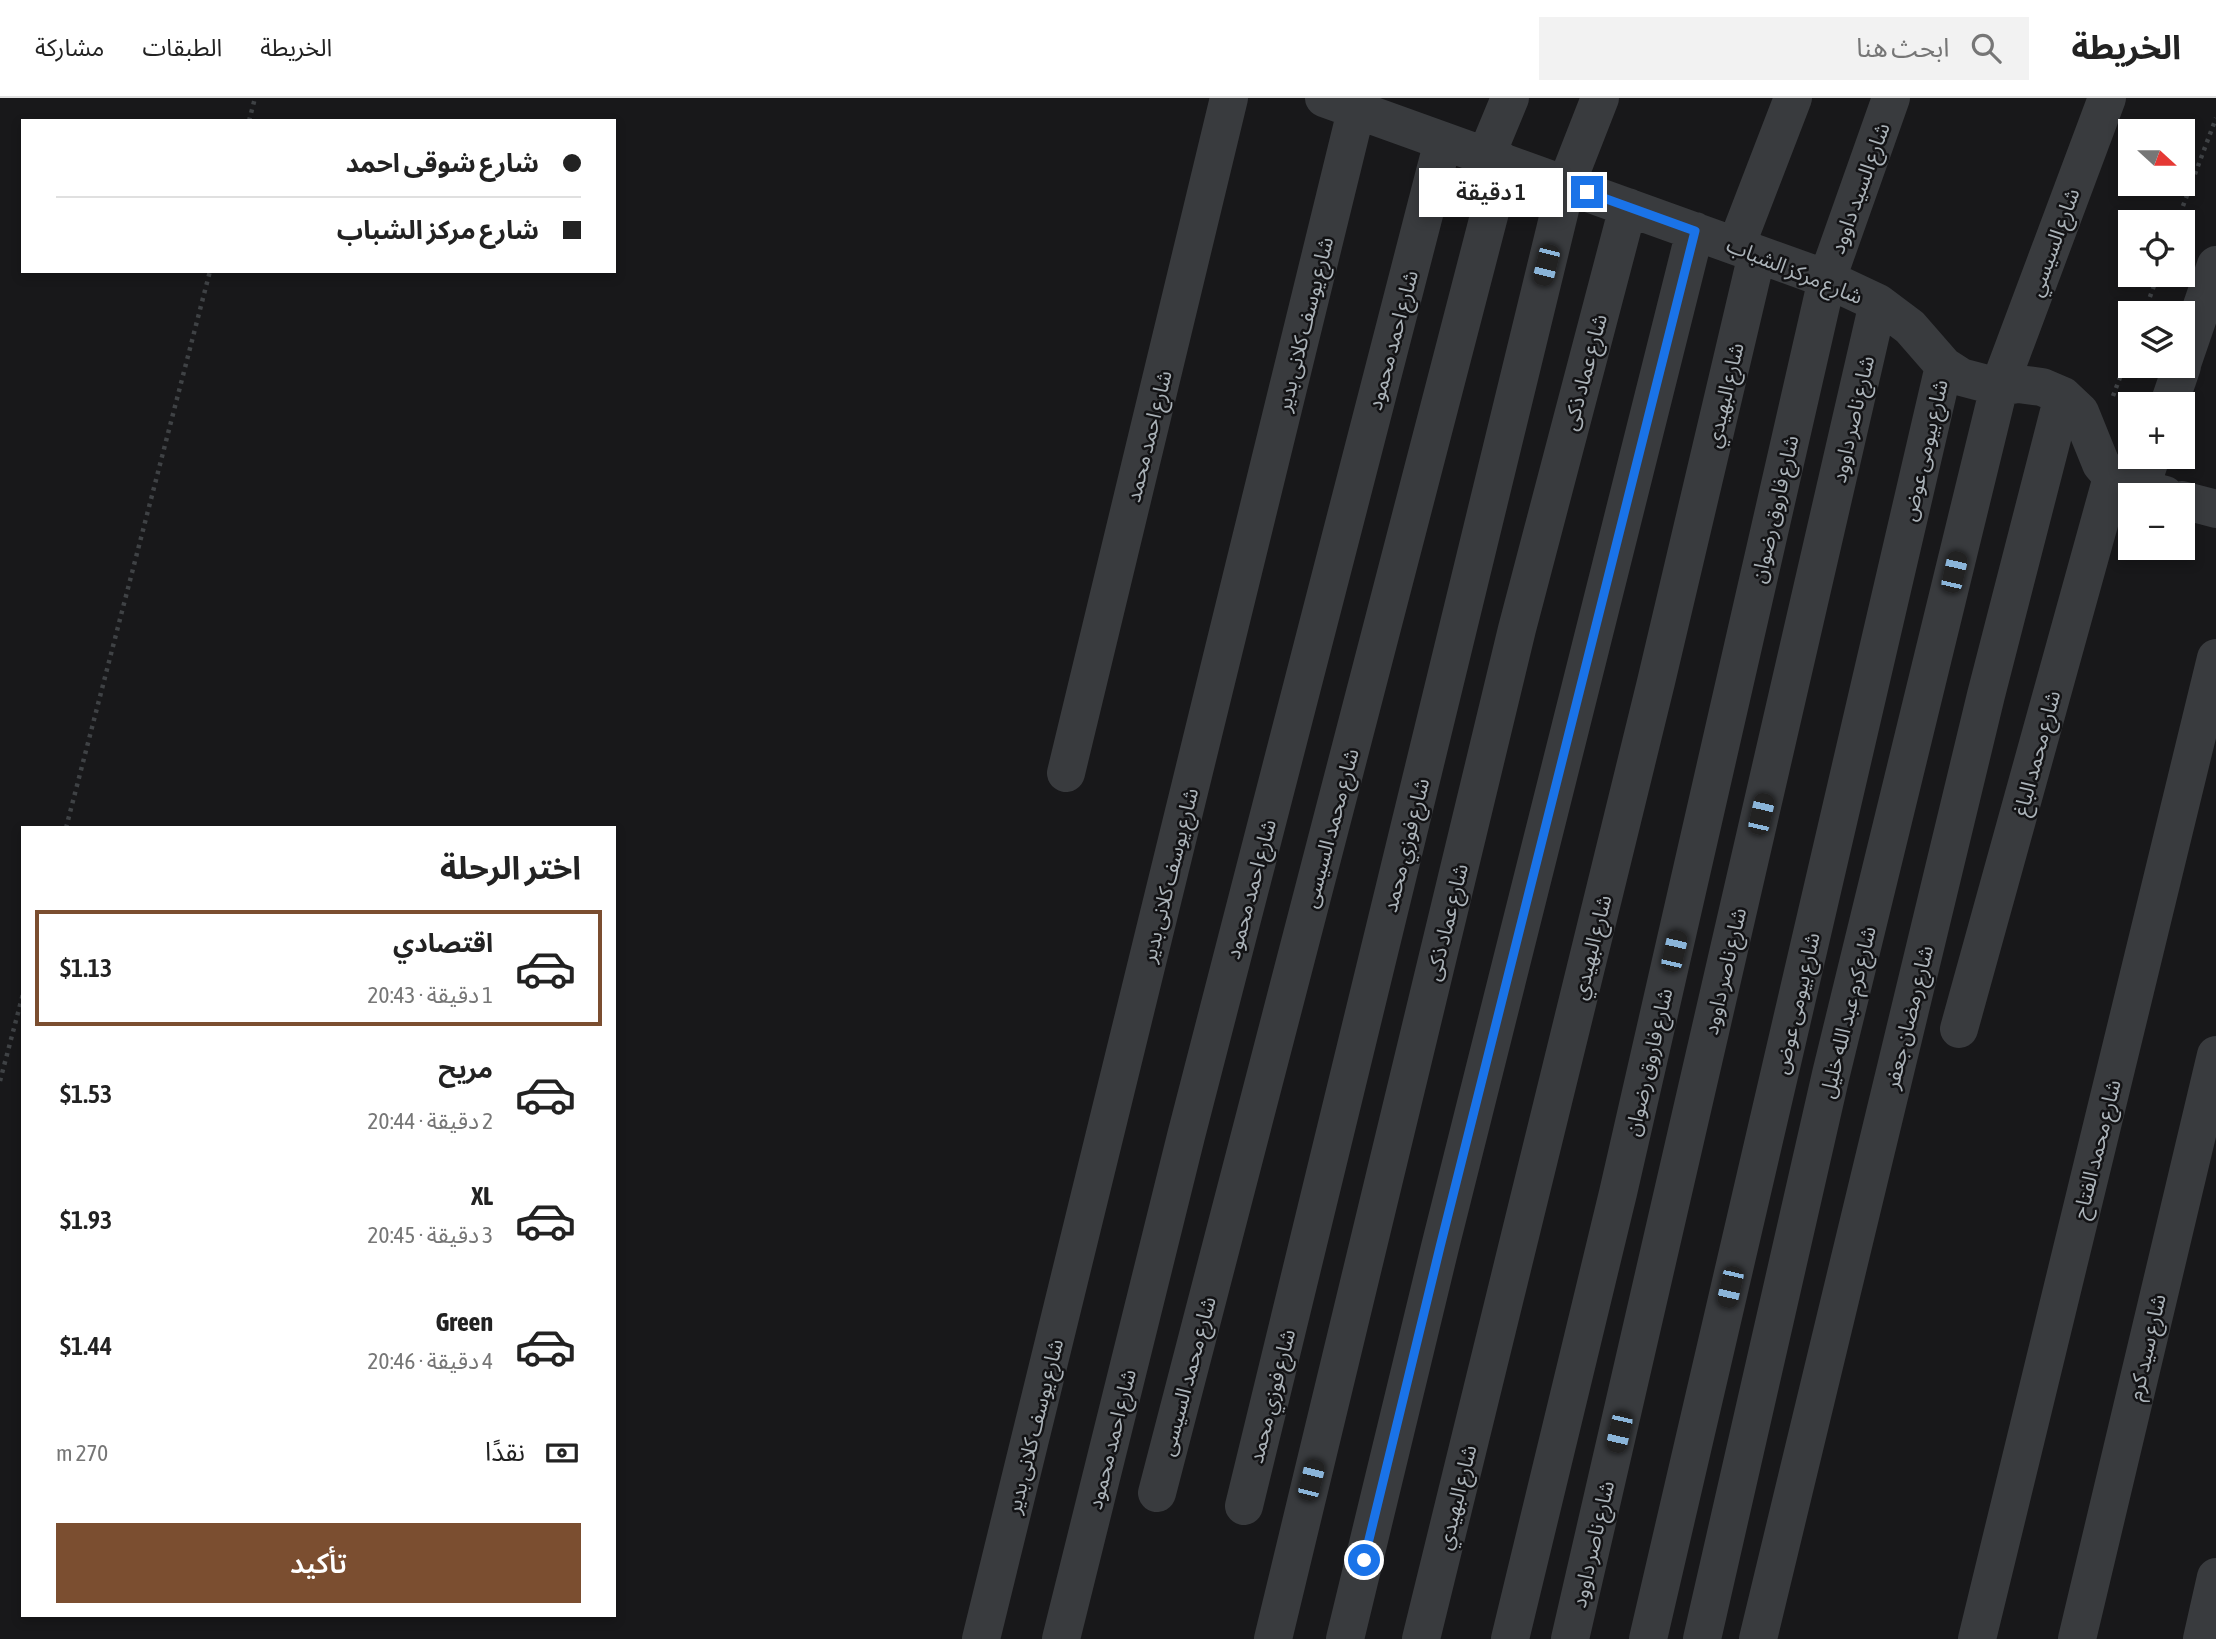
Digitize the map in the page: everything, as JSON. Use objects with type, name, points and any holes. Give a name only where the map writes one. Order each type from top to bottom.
[{"type":"street","name":"شارع احمد محمد","points":[[1066,774],[1230,98]]},
{"type":"street","name":"شارع محمد السيسى","points":[[1157,1493],[1510,98]]},
{"type":"street","name":"شارع فوزي محمد","points":[[1244,1506],[1566,185],[1600,98]]},
{"type":"street","name":"شارع البهيدي","points":[[1421,1639],[1656,682],[1747,250],[1793,98]]},
{"type":"street","name":"شارع السيد داوود","points":[[1827,279],[1891,98]]},
{"type":"street","name":"شارع السيسي","points":[[1999,387],[2107,98]]},
{"type":"street","name":"شارع مركز الشباب","points":[[1333,101],[1827,279],[1878,303],[1910,327],[1944,366],[1961,377],[1999,387],[2018,384],[2042,387],[2063,396]]},
{"type":"street","name":"شارع يوسف كلانى بدير","points":[[981,1639],[1333,101]]},
{"type":"street","name":"شارع احمد محمود","points":[[1062,1639],[1193,1109],[1443,141]]},
{"type":"street","name":"شارع عماد ذكى","points":[[1273,1639],[1517,629],[1628,207]]},
{"type":"street","points":[[1345,1639],[1695,231]]},
{"type":"street","points":[[2195,327],[2216,265]]},
{"type":"street","name":"شارع فاروق رضوان","points":[[1510,1639],[1621,1180],[1827,279]]},
{"type":"street","name":"شارع ناصر داوود","points":[[1570,1639],[1878,303]]},
{"type":"street","name":"شارع بيومى عوض","points":[[1648,1639],[1944,366]]},
{"type":"street","name":"شارع كرم عبد الله خليل","points":[[1702,1639],[1831,1074],[1999,387]]},
{"type":"street","points":[[2063,396],[2080,411],[2101,464],[2142,479]]},
{"type":"street","name":"شارع رمضان جعفر","points":[[1758,1639],[1986,695],[2063,396]]},
{"type":"street","name":"شارع محمد الباغ","points":[[1959,1029],[2142,479]]},
{"type":"street","points":[[2195,503],[2216,509]]},
{"type":"street","name":"شارع محمد الفتاح","points":[[1977,1639],[2216,658]]},
{"type":"street","name":"شارع سيد كرم","points":[[2077,1639],[2216,1055]]},
{"type":"street","points":[[2202,1639],[2216,1577]]},
{"type":"path","points":[[250,119],[255,98]]},
{"type":"path","points":[[2182,210],[2216,118]]},
{"type":"path","points":[[67,826],[209,273]]},
{"type":"path","points":[[0,1081],[21,1001]]},
{"type":"route","points":[[1364,1560],[1695,231],[1587,192]]}]
